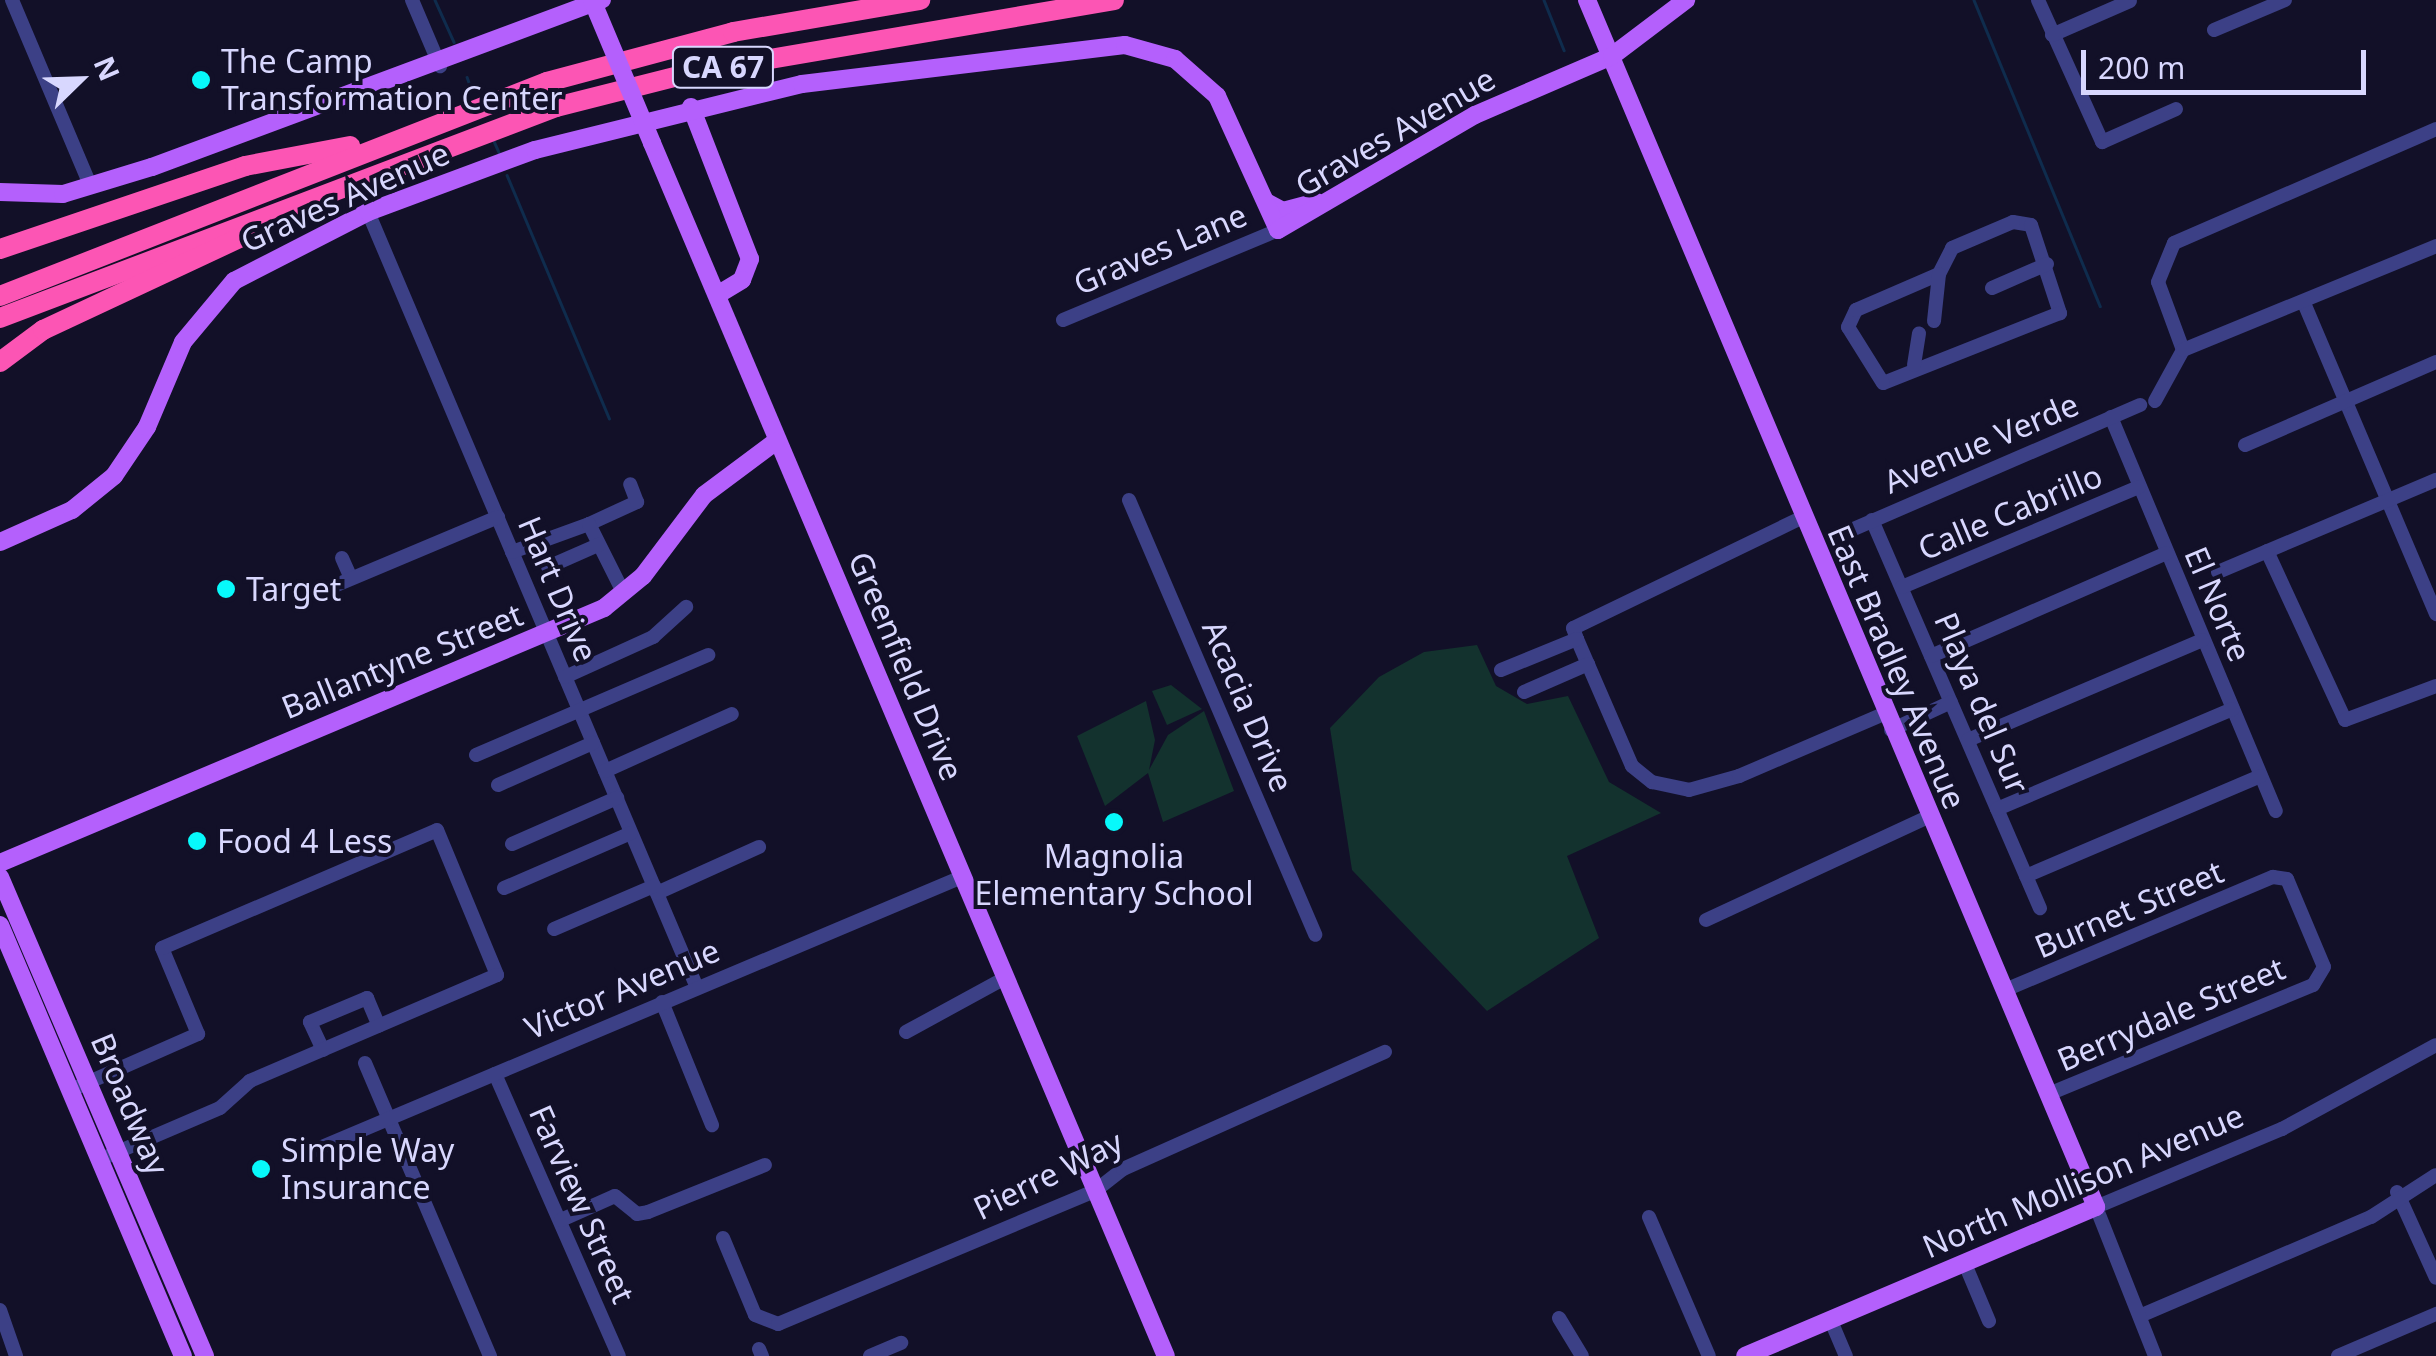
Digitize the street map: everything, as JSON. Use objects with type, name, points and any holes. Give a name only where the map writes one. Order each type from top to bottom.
[{"type":"highway","name":"CA 67","points":[[219,208],[396,137],[617,62],[920,0]]},
{"type":"highway","name":"CA 67","points":[[56,297],[343,182],[501,124],[694,72],[1114,0]]},
{"type":"highway","points":[[0,249],[245,166],[396,137]]},
{"type":"highway","points":[[0,362],[43,330],[343,182]]},
{"type":"highway","points":[[0,282],[219,208]]},
{"type":"highway","points":[[0,296],[219,208]]},
{"type":"highway","points":[[0,318],[56,297]]},
{"type":"highway","points":[[0,331],[56,297]]},
{"type":"main road","name":"Greenfield Drive","points":[[592,0],[775,442],[964,876],[1166,1356]]},
{"type":"main road","points":[[0,192],[90,186],[440,66],[602,0]]},
{"type":"main road","name":"East Bradley Avenue","points":[[1587,0],[1887,722],[2096,1207]]},
{"type":"main road","name":"Graves Avenue","points":[[0,542],[72,510],[114,476],[217,294],[266,259],[368,212],[535,150],[691,107],[912,67],[1133,46],[1175,59],[1217,96],[1278,230],[1332,204],[1475,115],[1612,56],[1686,0]]},
{"type":"main road","points":[[691,107],[750,259],[742,280],[717,295]]},
{"type":"main road","points":[[1266,202],[1283,211],[1332,204]]},
{"type":"main road","name":"Ballantyne Street","points":[[0,863],[403,691],[547,634],[624,594],[704,495],[775,442]]},
{"type":"main road","name":"Broadway","points":[[0,876],[79,1086],[99,1158],[183,1356]]},
{"type":"main road","name":"Broadway","points":[[0,925],[79,1086],[118,1153],[205,1356]]},
{"type":"main road","name":"North Mollison Avenue","points":[[1744,1356],[2096,1207]]},
{"type":"street","points":[[12,0],[90,186]]},
{"type":"street","points":[[412,0],[440,66]]},
{"type":"street","points":[[2038,0],[2096,136],[2112,142],[2176,109]]},
{"type":"street","points":[[2214,30],[2285,0]]},
{"type":"street","points":[[2052,34],[2130,1]]},
{"type":"street","points":[[2436,129],[2174,244],[2158,282],[2184,350],[2436,246]]},
{"type":"street","name":"Hart Drive","points":[[368,212],[697,988]]},
{"type":"street","points":[[1934,320],[1939,274],[1952,248],[2024,221],[2047,264],[2060,313],[1941,360],[1914,365],[1883,383],[1858,350],[1850,319],[1939,274]]},
{"type":"street","name":"Graves Lane","points":[[1063,320],[1278,230]]},
{"type":"street","points":[[1992,288],[2047,264]]},
{"type":"street","points":[[2304,302],[2436,614]]},
{"type":"street","points":[[1914,365],[1919,333]]},
{"type":"street","name":"Avenue Verde","points":[[1842,534],[2147,403],[2184,350]]},
{"type":"street","points":[[2245,445],[2436,362]]},
{"type":"street","name":"El Norte","points":[[2111,418],[2276,811]]},
{"type":"street","points":[[2218,572],[2436,480]]},
{"type":"street","points":[[512,552],[637,502],[630,484]]},
{"type":"street","name":"Calle Cabrillo","points":[[1902,588],[2139,487]]},
{"type":"street","name":"Acacia Drive","points":[[1130,500],[1315,935]]},
{"type":"street","points":[[334,586],[498,517]]},
{"type":"street","points":[[1801,518],[1573,628],[1632,766],[1689,790],[1951,702]]},
{"type":"street","name":"Playa del Sur","points":[[1872,520],[2040,908]]},
{"type":"street","points":[[589,524],[624,594]]},
{"type":"street","points":[[548,567],[598,545]]},
{"type":"street","points":[[2267,552],[2344,720],[2436,686]]},
{"type":"street","points":[[1932,656],[2167,553]]},
{"type":"street","points":[[342,558],[351,578]]},
{"type":"street","points":[[565,677],[653,638],[686,607]]},
{"type":"street","points":[[1501,670],[1577,639]]},
{"type":"street","points":[[1968,740],[2204,640]]},
{"type":"street","points":[[476,755],[708,655]]},
{"type":"street","points":[[1524,692],[1588,664]]},
{"type":"street","points":[[1997,809],[2233,709]]},
{"type":"street","points":[[605,770],[732,714]]},
{"type":"street","points":[[498,785],[594,744]]},
{"type":"street","points":[[2026,876],[2261,776]]},
{"type":"street","points":[[512,844],[616,798]]},
{"type":"street","points":[[1706,920],[1928,817]]},
{"type":"street","points":[[79,1086],[198,1034],[162,948],[437,830],[497,975],[322,1050],[118,1153],[99,1158]]},
{"type":"street","points":[[504,888],[631,833]]},
{"type":"street","points":[[554,929],[759,847]]},
{"type":"street","name":"Victor Avenue","points":[[303,1155],[964,876]]},
{"type":"street","name":"Burnet Street","points":[[2005,990],[2273,877],[2288,880],[2324,967],[2313,984]]},
{"type":"street","points":[[906,1032],[1005,978]]},
{"type":"street","name":"Berrydale Street","points":[[2049,1094],[2313,984]]},
{"type":"street","points":[[322,1050],[310,1022],[324,1016],[367,998],[379,1026]]},
{"type":"street","points":[[662,1002],[712,1125]]},
{"type":"street","name":"North Mollison Avenue","points":[[2096,1207],[2282,1130],[2436,1045]]},
{"type":"street","name":"Pierre Way","points":[[723,1238],[756,1315],[778,1324],[1094,1191],[1123,1169],[1386,1052]]},
{"type":"street","points":[[365,1064],[490,1356]]},
{"type":"street","name":"Farview Street","points":[[495,1074],[619,1356]]},
{"type":"street","points":[[561,1220],[615,1196],[637,1214],[648,1212],[765,1164]]},
{"type":"street","points":[[2142,1315],[2371,1216],[2397,1192],[2436,1176]]},
{"type":"street","points":[[2397,1192],[2436,1278]]},
{"type":"street","name":"East Bradley Avenue","points":[[2096,1207],[2142,1315],[2155,1356]]},
{"type":"street","points":[[1649,1216],[1709,1356]]},
{"type":"street","points":[[1965,1264],[1989,1322]]},
{"type":"street","points":[[0,1310],[16,1356]]},
{"type":"street","points":[[2338,1356],[2436,1314]]},
{"type":"street","points":[[1559,1318],[1582,1356]]},
{"type":"street","points":[[1831,1321],[1846,1356]]},
{"type":"street","points":[[870,1356],[902,1342]]},
{"type":"green space","points":[[1477,645],[1496,686],[1527,704],[1568,696],[1609,782],[1661,813],[1567,856],[1599,938],[1487,1011],[1352,870],[1330,728],[1379,677],[1424,652]]},
{"type":"green space","points":[[1171,685],[1202,709],[1167,725],[1152,691]]},
{"type":"green space","points":[[1146,701],[1155,740],[1149,770],[1168,735],[1204,711],[1234,791],[1163,822],[1148,773],[1105,806],[1077,736]]},
{"type":"waterway","points":[[435,0],[454,42]]},
{"type":"waterway","points":[[1544,0],[1564,50]]},
{"type":"waterway","points":[[1974,0],[2100,306]]},
{"type":"waterway","points":[[467,77],[471,88]]},
{"type":"waterway","points":[[494,141],[499,152]]},
{"type":"waterway","points":[[507,175],[609,418]]},
{"type":"place","name":"The Camp Transformation Center","points":[[201,80]]},
{"type":"place","name":"Target","points":[[226,589]]},
{"type":"place","name":"Magnolia Elementary School","points":[[1114,822]]},
{"type":"place","name":"Food 4 Less","points":[[197,841]]},
{"type":"place","name":"Simple Way Insurance","points":[[261,1169]]}]
